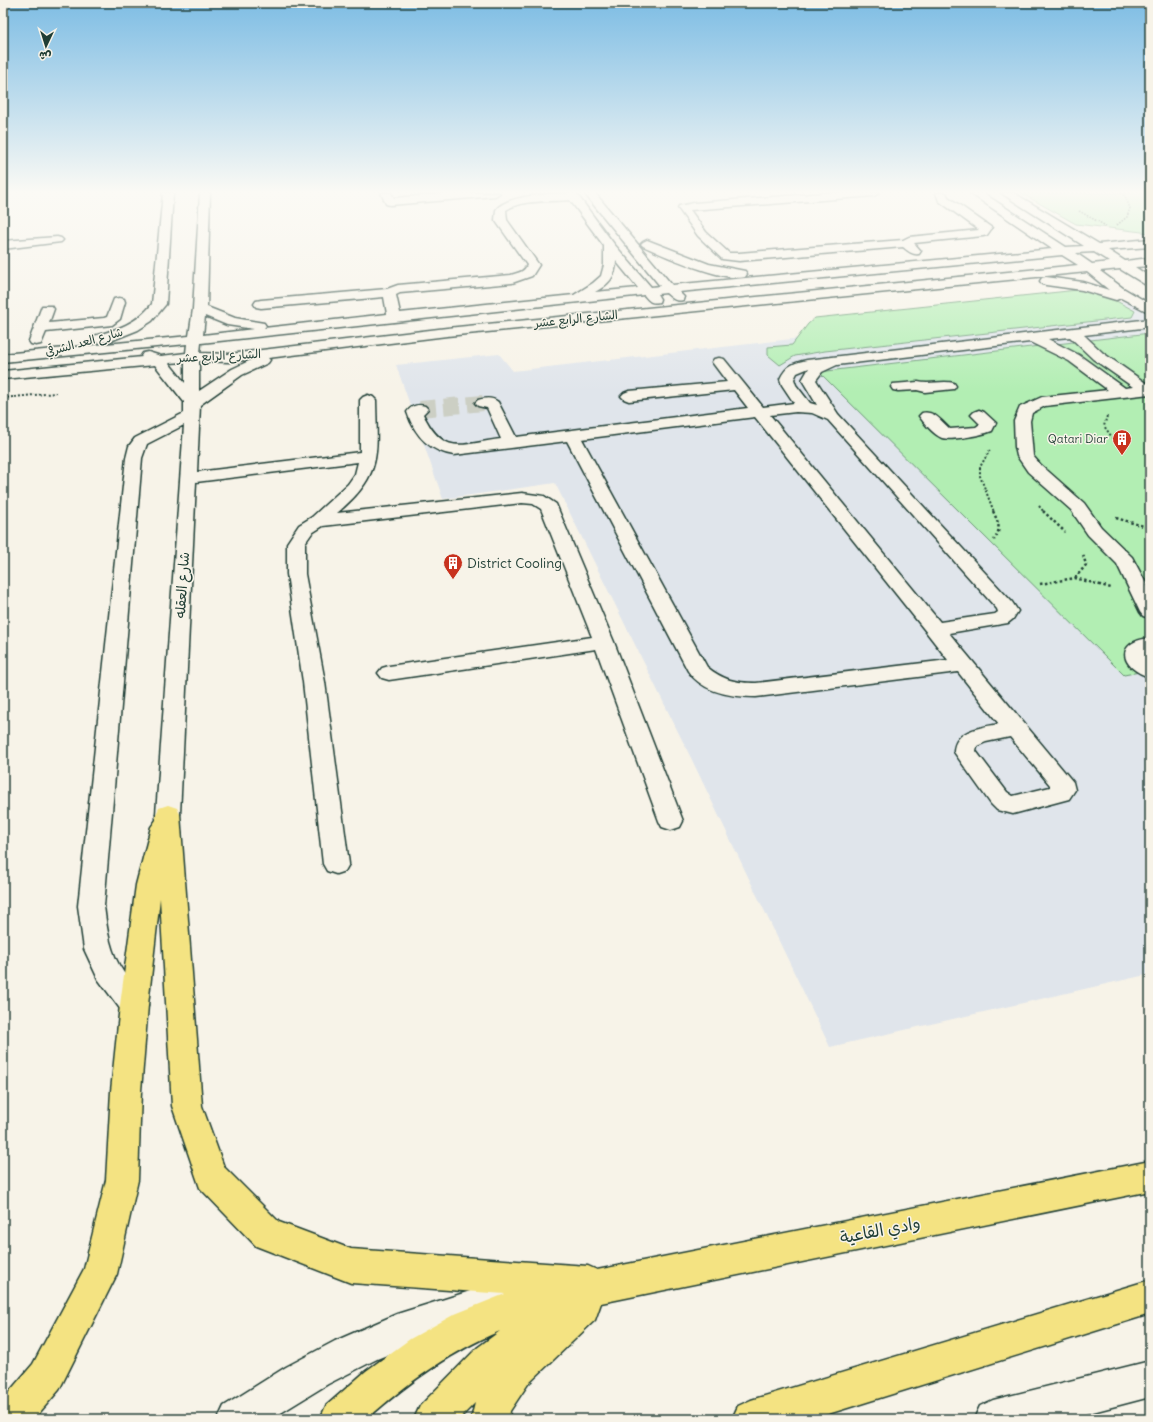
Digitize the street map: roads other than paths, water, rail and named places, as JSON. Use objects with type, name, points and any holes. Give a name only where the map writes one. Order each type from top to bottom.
[{"type":"main road","points":[[10,1419],[46,1377],[100,1274],[122,1180],[126,1091],[134,1005],[149,885],[160,837],[168,814]]},
{"type":"main road","points":[[168,814],[187,1106],[211,1177],[268,1234],[351,1266],[609,1284]]},
{"type":"main road","name":"وادي القاعية","points":[[609,1284],[1150,1176]]},
{"type":"main road","points":[[339,1419],[385,1379],[423,1352],[468,1327],[514,1308],[609,1284]]},
{"type":"main road","points":[[433,1419],[490,1361],[548,1319],[609,1284]]},
{"type":"main road","points":[[490,1419],[493,1404],[515,1371],[609,1284]]},
{"type":"main road","points":[[751,1419],[1150,1297]]},
{"type":"street","name":"شارع العد الشرقي","points":[[31,355],[118,335],[134,328],[153,314],[159,304],[163,259]]},
{"type":"street","points":[[192,356],[200,309],[202,259]]},
{"type":"street","points":[[261,304],[389,293],[398,289],[512,279],[526,275],[532,269],[533,265],[529,259]]},
{"type":"street","points":[[571,299],[594,288],[609,276],[610,259]]},
{"type":"street","points":[[621,259],[655,300],[690,291],[699,296]]},
{"type":"street","points":[[646,259],[676,294],[691,302],[699,296],[823,282],[847,278],[878,268]]},
{"type":"street","points":[[664,259],[672,267]]},
{"type":"street","points":[[682,259],[716,270],[754,274],[806,275]]},
{"type":"street","points":[[925,259],[930,263]]},
{"type":"street","name":"الشارع الرابع عشر","points":[[699,296],[806,275],[968,259]]},
{"type":"street","points":[[893,288],[912,279],[943,272],[1063,259]]},
{"type":"street","points":[[1078,259],[1106,283],[1144,307]]},
{"type":"street","points":[[1115,259],[1150,282]]},
{"type":"street","name":"الشارع الرابع عشر","points":[[3,375],[192,356],[229,358],[287,352],[447,332],[655,300],[699,296],[893,288],[1150,262]]},
{"type":"street","points":[[682,277],[699,296]]},
{"type":"street","points":[[995,278],[1084,286],[1108,293],[1144,307]]},
{"type":"street","points":[[389,293],[395,318]]},
{"type":"street","name":"الشارع الرابع عشر","points":[[196,334],[330,326],[571,299],[655,300]]},
{"type":"street","points":[[40,328],[107,322],[114,319],[119,302]]},
{"type":"street","points":[[31,355],[47,309]]},
{"type":"street","points":[[200,309],[243,325],[284,327],[330,326]]},
{"type":"street","points":[[805,407],[794,393],[787,379],[792,370],[803,365],[1150,323]]},
{"type":"street","points":[[1073,332],[1098,356],[1148,390]]},
{"type":"street","points":[[43,371],[141,353],[169,342],[196,334]]},
{"type":"street","points":[[1032,337],[1074,358],[1120,392]]},
{"type":"street","name":"الشارع الرابع عشر","points":[[3,358],[169,342]]},
{"type":"street","points":[[98,350],[141,353],[159,360],[192,409]]},
{"type":"street","points":[[134,1005],[114,983],[101,959],[93,932],[91,906],[134,458],[137,446],[141,441],[192,409],[237,372],[287,352]]},
{"type":"street","name":"شارع العقله","points":[[168,814],[192,409],[192,356]]},
{"type":"street","points":[[836,361],[821,366],[812,372],[809,380],[814,390],[833,416],[1008,611],[1006,616],[1001,618],[934,629]]},
{"type":"street","points":[[720,362],[1015,729]]},
{"type":"street","points":[[630,396],[738,385]]},
{"type":"street","points":[[898,386],[918,386],[926,388],[949,386]]},
{"type":"street","points":[[1148,390],[1042,402],[1025,410],[1022,421],[1022,435],[1025,456],[1034,468],[1054,484],[1078,507],[1094,531],[1125,561],[1150,612]]},
{"type":"street","points":[[336,864],[314,682],[296,574],[296,543],[305,529],[318,521],[356,487],[364,473],[367,456],[368,400]]},
{"type":"street","points":[[483,403],[490,403],[493,405],[511,444]]},
{"type":"street","points":[[420,409],[416,412],[416,415],[433,442],[442,448],[462,450],[758,411],[805,407],[826,412],[833,416]]},
{"type":"street","points":[[927,416],[946,434],[980,431],[986,428],[988,423],[979,415]]},
{"type":"street","points":[[572,436],[700,670],[709,680],[722,687],[739,690],[756,690],[962,664]]},
{"type":"street","points":[[188,478],[367,456]]},
{"type":"street","points":[[318,521],[522,498],[535,499],[545,502],[550,508],[604,642],[671,821]]},
{"type":"street","points":[[389,673],[604,642]]},
{"type":"street","points":[[1150,644],[1142,645],[1135,650],[1135,657],[1142,665],[1150,670]]},
{"type":"street","points":[[237,1419],[289,1385],[365,1346],[439,1317],[513,1296],[562,1288],[609,1284]]},
{"type":"street","points":[[1003,1417],[1150,1379]]},
{"type":"tunnel","points":[[420,409],[483,403]]},
{"type":"place","name":"Qatari Diar","points":[[1122,456]]},
{"type":"place","name":"District Cooling","points":[[453,580]]}]
